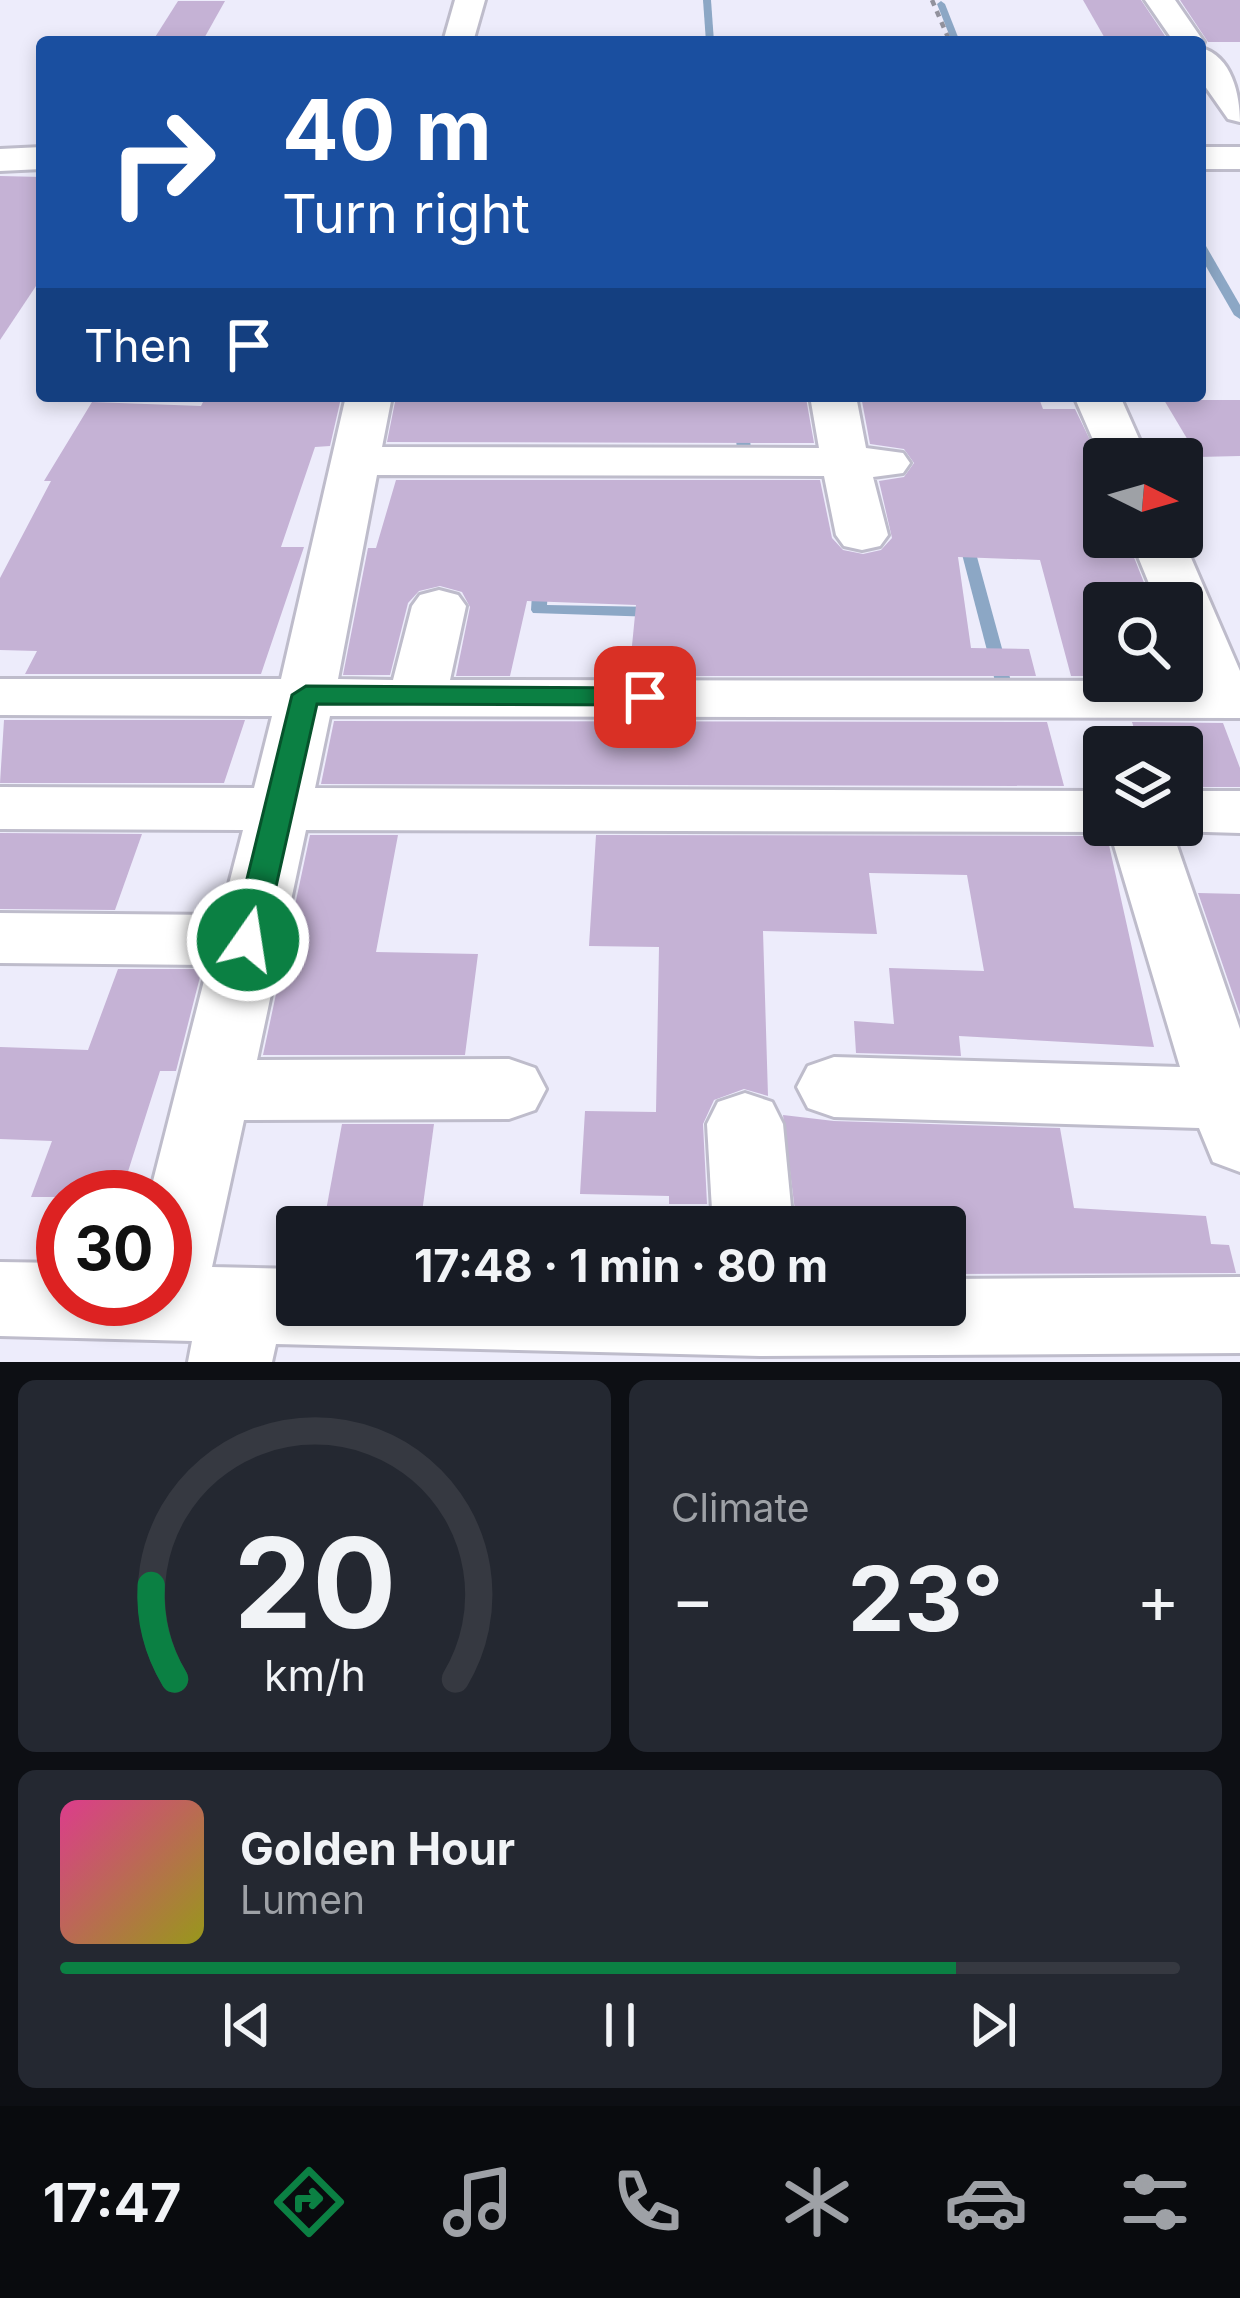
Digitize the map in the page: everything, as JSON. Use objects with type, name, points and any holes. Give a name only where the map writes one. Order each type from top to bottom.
[{"type":"street","points":[[460,36],[470,0]]},
{"type":"street","points":[[1160,0],[1185,36]]},
{"type":"street","points":[[1206,56],[1240,55]]},
{"type":"street","points":[[1206,64],[1240,112]]},
{"type":"street","points":[[0,160],[36,158]]},
{"type":"street","points":[[1206,158],[1240,158]]},
{"type":"street","points":[[193,1314],[213,1090],[306,695],[368,402]]},
{"type":"street","points":[[836,402],[866,463],[862,535]]},
{"type":"street","points":[[1100,402],[1115,438]]},
{"type":"street","points":[[354,461],[866,463]]},
{"type":"street","points":[[0,697],[418,695],[1107,723],[1232,700],[1166,558]]},
{"type":"street","points":[[418,695],[439,606]]},
{"type":"street","points":[[0,808],[1083,812]]},
{"type":"street","points":[[1203,812],[1240,812]]},
{"type":"street","points":[[834,1087],[1234,1120],[1146,846]]},
{"type":"street","points":[[0,938],[248,940]]},
{"type":"street","points":[[213,1090],[509,1089]]},
{"type":"street","points":[[745,1124],[751,1206]]},
{"type":"street","points":[[0,1299],[193,1314],[760,1328],[1240,1315]]},
{"type":"path","points":[[932,0],[947,36]]},
{"type":"building","points":[[1083,0],[1141,0],[1165,36],[1104,36]]},
{"type":"building","points":[[1180,0],[1240,0],[1240,42],[1208,42]]},
{"type":"building","points":[[178,1],[225,1],[205,36],[156,36]]},
{"type":"building","points":[[0,176],[36,177],[36,286],[0,340]]},
{"type":"building","points":[[1240,400],[1240,456],[1203,457],[1203,438],[1187,438],[1165,402]]},
{"type":"building","points":[[92,402],[201,406],[203,402],[340,402],[330,446],[315,447],[281,547],[304,547],[261,674],[25,674],[37,651],[0,650],[0,578],[51,481],[44,481]]},
{"type":"building","points":[[395,402],[807,402],[814,443],[387,442]]},
{"type":"building","points":[[862,402],[1040,402],[1043,409],[1075,409],[1089,438],[1083,438],[1083,558],[1134,558],[1144,582],[1083,582],[1083,676],[1071,676],[1040,560],[958,557],[971,648],[1029,649],[1036,676],[629,676],[636,605],[527,601],[510,676],[456,676],[470,607],[462,592],[440,586],[419,591],[408,603],[390,675],[343,675],[368,548],[376,548],[396,480],[820,480],[832,538],[843,550],[863,554],[881,550],[892,538],[879,481],[904,477],[914,463],[904,449],[870,444]]},
{"type":"building","points":[[4,720],[245,720],[224,783],[0,783]]},
{"type":"building","points":[[334,721],[1047,722],[1064,786],[321,784]]},
{"type":"building","points":[[1132,722],[1223,723],[1240,768],[1240,787],[1203,787],[1203,726],[1133,726]]},
{"type":"building","points":[[0,833],[142,834],[115,910],[0,909]]},
{"type":"building","points":[[310,835],[398,835],[376,952],[478,954],[465,1055],[263,1055]]},
{"type":"building","points":[[596,835],[1083,836],[1083,846],[1109,846],[1154,1047],[959,1036],[961,1056],[856,1053],[854,1021],[894,1024],[889,968],[984,971],[967,875],[869,873],[877,934],[763,931],[768,1096],[744,1089],[714,1100],[703,1124],[707,1204],[669,1204],[669,1196],[580,1194],[585,1111],[656,1112],[659,947],[589,946]]},
{"type":"building","points":[[1198,893],[1240,894],[1240,1015]]},
{"type":"building","points":[[118,969],[202,969],[176,1071],[160,1071],[128,1170],[41,1170],[52,1141],[0,1139],[0,1047],[88,1050]]},
{"type":"building","points":[[783,1115],[834,1121],[1060,1128],[1074,1208],[1206,1216],[1211,1244],[1229,1245],[1236,1273],[966,1274],[966,1206],[794,1206]]},
{"type":"building","points":[[342,1124],[434,1124],[423,1206],[327,1206]]},
{"type":"waterway","points":[[707,0],[710,36]]},
{"type":"waterway","points":[[941,4],[954,36]]},
{"type":"waterway","points":[[1206,256],[1240,315]]},
{"type":"waterway","points":[[740,402],[744,450]]},
{"type":"waterway","points":[[964,535],[1004,685]]},
{"type":"waterway","points":[[541,579],[539,610],[656,612]]},
{"type":"route","points":[[248,940],[306,695],[645,697]]}]
